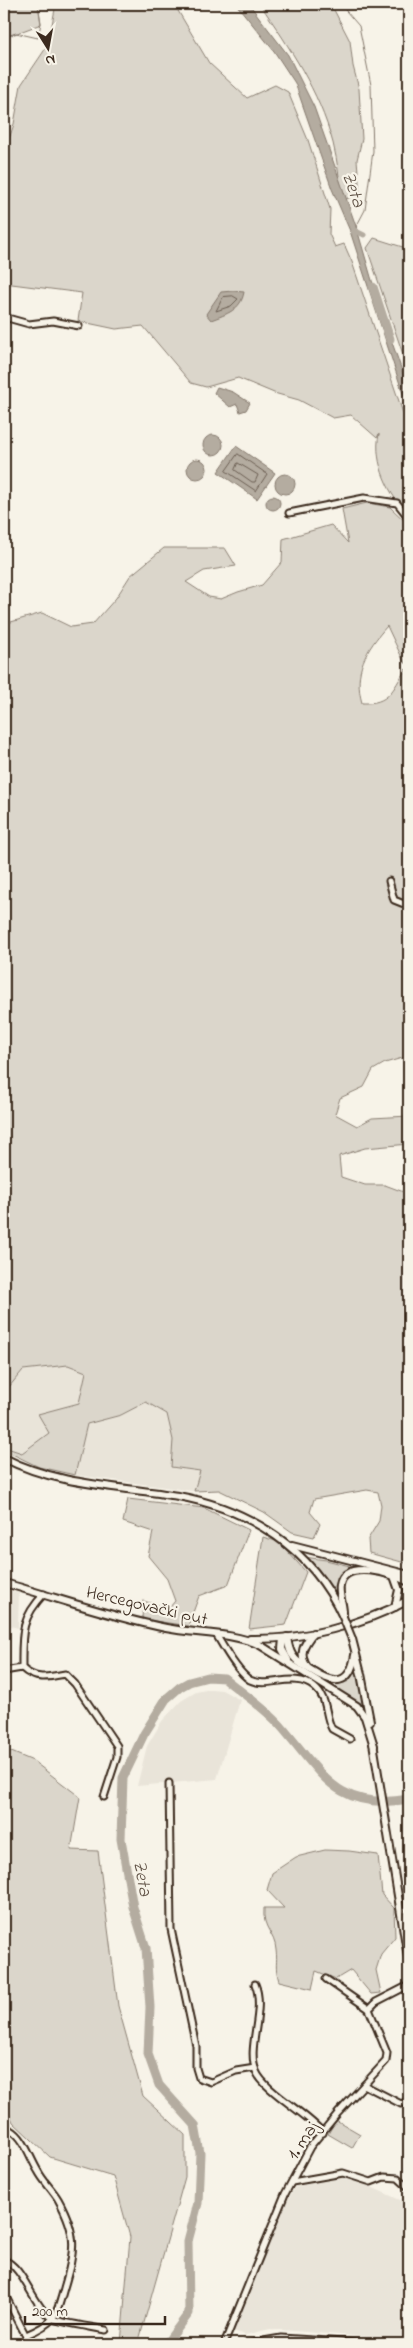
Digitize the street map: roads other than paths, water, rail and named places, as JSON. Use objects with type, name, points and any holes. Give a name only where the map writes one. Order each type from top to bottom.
[{"type":"main road","points":[[4,1458],[34,1471],[61,1478],[180,1496],[208,1503],[250,1520],[289,1544],[318,1575],[342,1617],[356,1651],[374,1746],[409,1963]]},
{"type":"main road","points":[[289,1544],[409,1575]]},
{"type":"main road","points":[[342,1617],[340,1587],[346,1573],[359,1569],[394,1576],[409,1582]]},
{"type":"main road","points":[[394,1576],[399,1590],[395,1607]]},
{"type":"main road","name":"Hercegovački put","points":[[4,1583],[140,1622],[217,1636]]},
{"type":"main road","points":[[217,1636],[244,1639],[285,1638],[313,1633],[334,1628],[395,1607],[409,1600]]},
{"type":"main road","points":[[307,1668],[302,1659],[302,1650],[313,1633]]},
{"type":"main road","points":[[285,1638],[294,1658],[327,1680],[341,1680],[351,1671],[356,1651]]},
{"type":"main road","points":[[285,1638],[283,1652],[291,1663]]},
{"type":"main road","points":[[244,1639],[266,1648],[357,1706],[365,1718],[374,1746]]},
{"type":"street","points":[[4,317],[29,324],[53,321],[79,326]]},
{"type":"street","points":[[289,513],[364,498],[397,503],[409,518]]},
{"type":"street","points":[[389,881],[394,900],[409,906]]},
{"type":"street","points":[[22,1668],[23,1626],[33,1606],[44,1594]]},
{"type":"street","name":"Hercegovački put","points":[[217,1636],[226,1652],[248,1679],[256,1681],[299,1680],[314,1686],[326,1704],[332,1729],[350,1739]]},
{"type":"street","points":[[4,1670],[22,1668],[30,1674],[42,1678],[66,1674],[75,1684],[116,1746],[117,1757],[104,1797]]},
{"type":"street","points":[[169,1783],[171,1929],[197,2052],[196,2068],[199,2078],[211,2082],[236,2071],[255,2068]]},
{"type":"street","points":[[326,1979],[369,2009],[376,2002],[409,1985]]},
{"type":"street","points":[[255,1984],[259,2005],[255,2068],[276,2094],[312,2120],[323,2133]]},
{"type":"street","name":"1. maj","points":[[224,2344],[285,2194],[310,2147],[388,2057],[369,2009]]},
{"type":"street","points":[[364,2085],[401,2104],[408,2101]]},
{"type":"street","points":[[4,2130],[10,2130],[18,2136],[39,2174],[59,2201],[74,2243],[74,2256],[54,2319],[45,2327],[26,2335]]},
{"type":"street","points":[[292,2182],[348,2173],[371,2182],[384,2177],[398,2178],[409,2188]]},
{"type":"street","points":[[4,2260],[13,2266],[37,2301],[54,2319],[106,2330]]},
{"type":"street","points":[[4,2293],[30,2344]]},
{"type":"street","points":[[246,2344],[267,2338],[308,2342],[375,2344]]},
{"type":"water","points":[[236,4],[249,4],[288,55],[314,107],[357,229],[380,308],[409,391],[409,412],[350,231],[332,189],[295,83],[274,51]]},
{"type":"water","points":[[221,292],[244,292],[240,303],[228,313],[211,320],[206,314]]},
{"type":"water","points":[[217,387],[233,392],[250,403],[246,410],[240,412],[237,404],[230,407],[214,393]]},
{"type":"water","points":[[213,435],[220,438],[223,445],[220,452],[213,455],[206,452],[203,445],[206,438]]},
{"type":"water","points":[[236,446],[275,473],[257,499],[218,472]]},
{"type":"water","points":[[197,459],[204,462],[207,469],[204,476],[197,479],[190,476],[187,469],[190,462]]},
{"type":"water","points":[[285,474],[292,477],[295,484],[292,491],[285,494],[278,491],[275,484],[278,477]]},
{"type":"water","points":[[270,496],[276,496],[280,503],[276,510],[270,510],[266,506],[266,500]]},
{"type":"waterway","points":[[4,37],[16,33],[38,38],[41,23],[38,4]]},
{"type":"waterway","points":[[340,4],[359,26],[371,85],[373,151],[365,210],[356,227]]},
{"type":"waterway","name":"Zeta","points":[[354,230],[364,235]]},
{"type":"waterway","name":"Zeta","points":[[373,287],[390,339]]},
{"type":"waterway","name":"Zeta","points":[[166,2344],[189,2313],[188,2241],[198,2203],[200,2153],[195,2125],[159,2085],[148,2054],[150,2007],[146,1948],[133,1907],[121,1839],[123,1778],[144,1734],[166,1699],[189,1682],[208,1677],[224,1678],[274,1718],[320,1773],[333,1785],[347,1794],[364,1800],[384,1802],[409,1799]]}]
